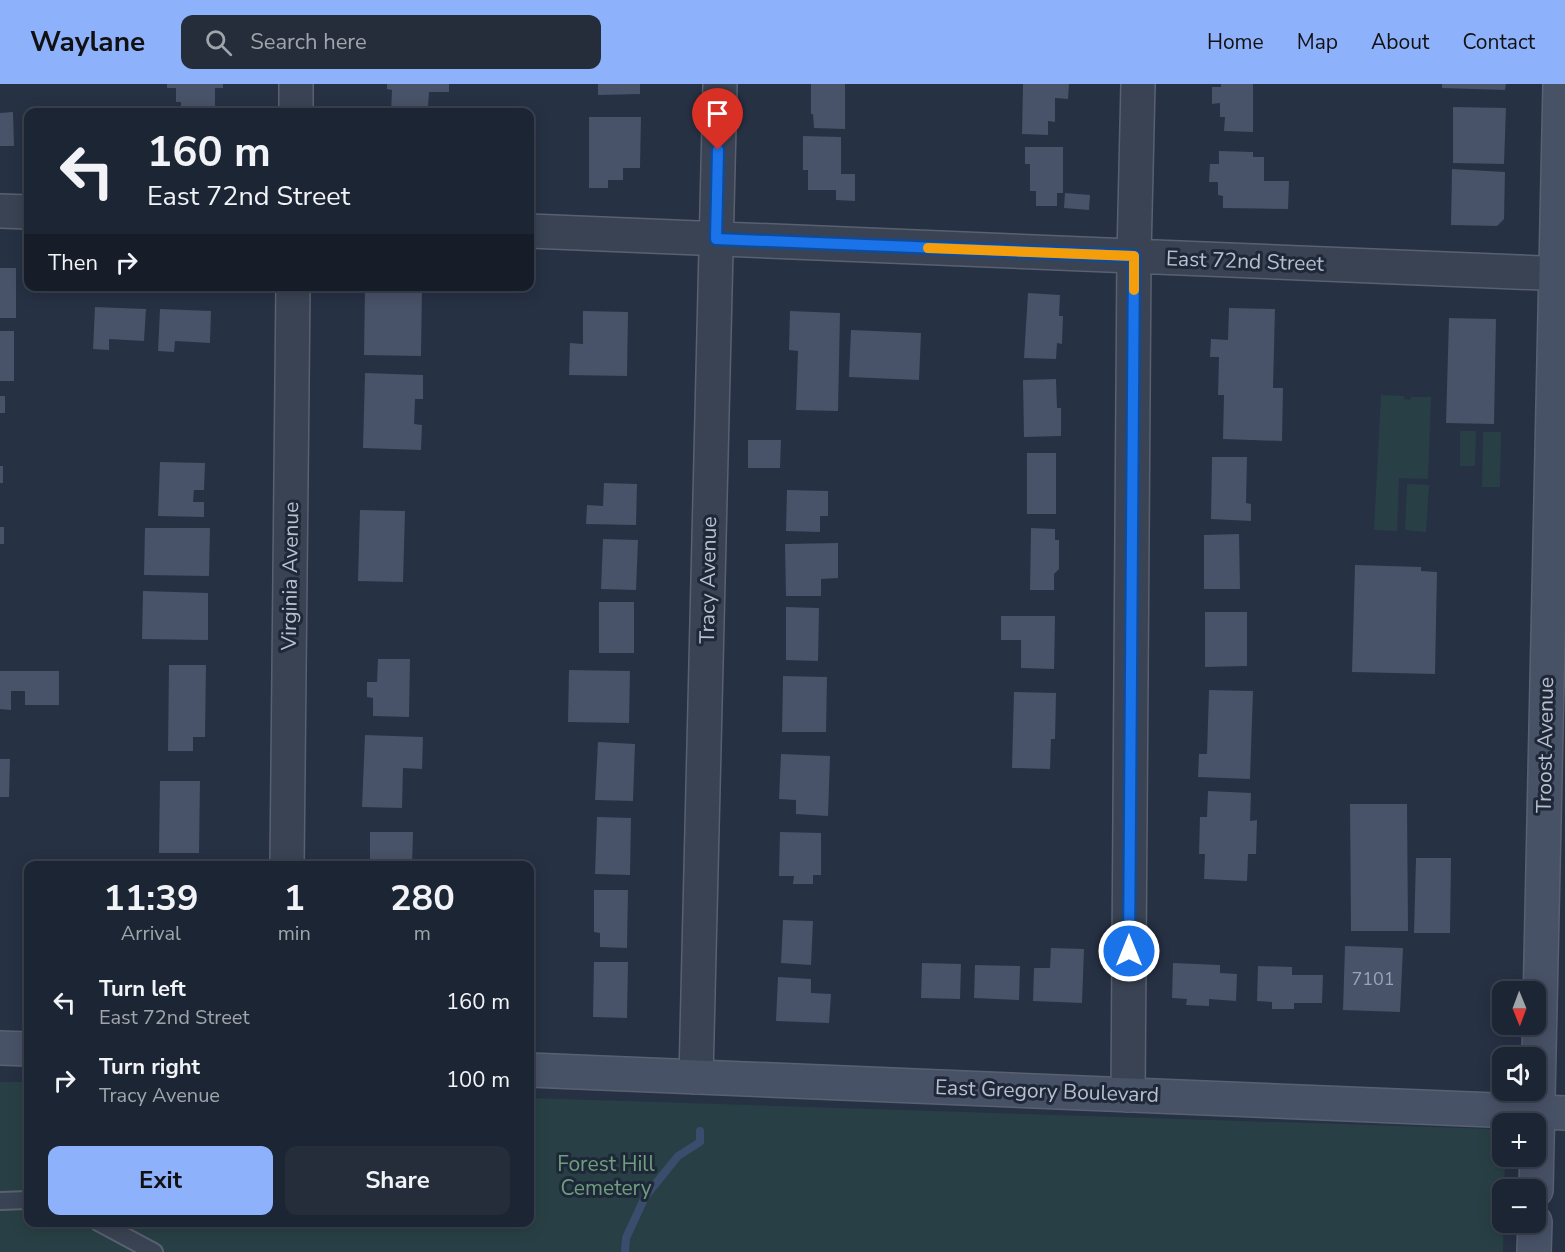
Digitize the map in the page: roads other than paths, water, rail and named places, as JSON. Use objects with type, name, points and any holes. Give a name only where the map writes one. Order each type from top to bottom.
[{"type":"main road","name":"Troost Avenue","points":[[1538,1179],[1551,1113],[1560,84]]},
{"type":"main road","points":[[0,1048],[24,1049]]},
{"type":"main road","name":"East Gregory Boulevard","points":[[534,1070],[1551,1113]]},
{"type":"main road","points":[[1534,1252],[1535,1233]]},
{"type":"street","points":[[296,84],[296,108]]},
{"type":"street","name":"Tracy Avenue","points":[[696,1077],[720,84]]},
{"type":"street","points":[[1128,1095],[1134,256],[1138,84]]},
{"type":"street","points":[[0,211],[24,212]]},
{"type":"street","name":"East 72nd Street","points":[[534,231],[1560,274]]},
{"type":"street","name":"Virginia Avenue","points":[[287,861],[293,291]]},
{"type":"lane","points":[[0,1201],[24,1200]]},
{"type":"lane","points":[[107,1227],[154,1252]]},
{"type":"waterway","points":[[625,1252],[626,1238],[645,1197],[678,1156],[700,1142],[700,1131]]},
{"type":"park label","name":"Forest Hill Cemetery","points":[[606,1176]]}]
